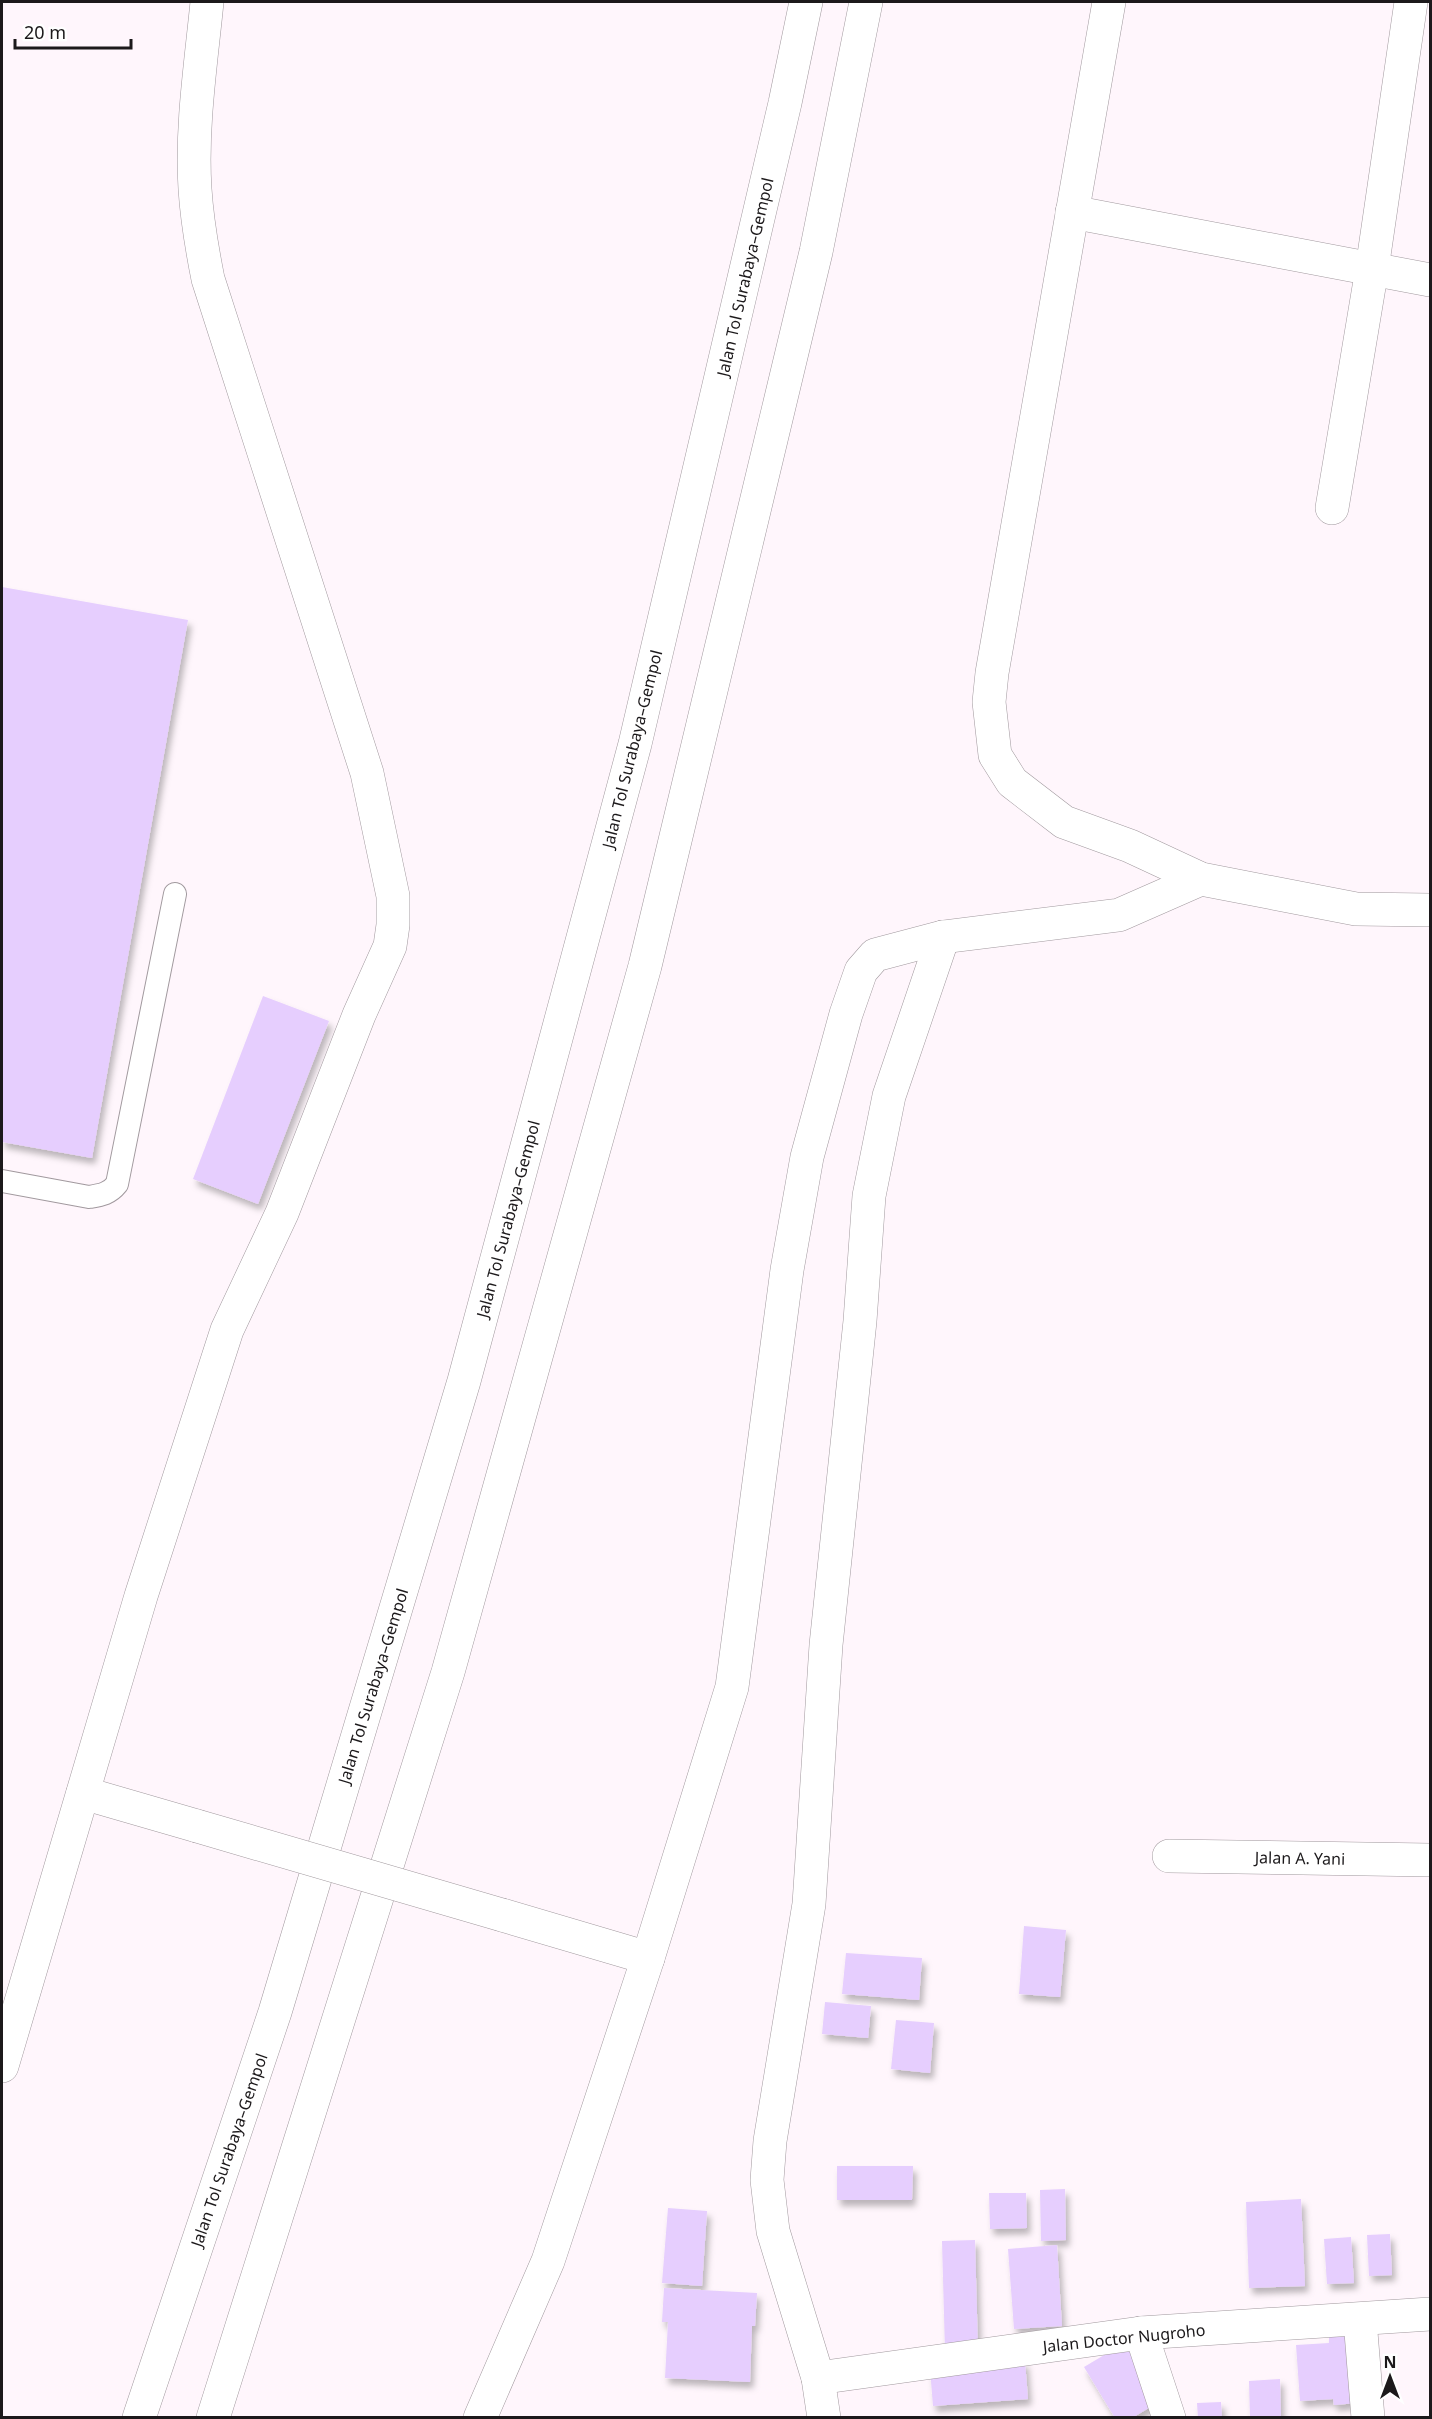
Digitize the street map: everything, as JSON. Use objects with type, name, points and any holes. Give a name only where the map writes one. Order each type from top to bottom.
[{"type":"main road","points":[[2,2066],[141,1596],[227,1330],[282,1213],[359,1015],[390,946],[393,925],[393,896],[367,773],[208,279],[202,251],[195,186],[195,123],[207,2]]},
{"type":"main road","name":"Jalan Tol Surabaya–Gempol","points":[[139,2418],[275,2012],[464,1381],[635,744],[785,103],[806,2]]},
{"type":"main road","points":[[213,2418],[448,1672],[645,966],[816,252],[866,2]]},
{"type":"main road","points":[[1109,2],[992,673],[989,702],[995,755],[1012,782],[1064,822],[1130,846],[1201,879],[1356,909],[1431,910]]},
{"type":"main road","points":[[1332,508],[1372,269],[1411,2]]},
{"type":"main road","points":[[1072,212],[1431,280]]},
{"type":"main road","points":[[480,2418],[548,2261],[648,1958],[732,1687],[787,1270],[807,1157],[846,1014],[861,971],[874,955],[943,937],[1119,915],[1201,879]]},
{"type":"main road","points":[[824,2418],[818,2378],[773,2230],[767,2180],[770,2141],[808,1904],[826,1645],[860,1321],[869,1196],[889,1096],[943,937]]},
{"type":"main road","points":[[82,1793],[648,1958]]},
{"type":"main road","name":"Jalan A. Yani","points":[[1169,1856],[1431,1860]]},
{"type":"main road","name":"Jalan Doctor Nugroho","points":[[818,2378],[1141,2333],[1431,2314]]},
{"type":"main road","points":[[1360,2320],[1368,2418]]},
{"type":"main road","points":[[1141,2333],[1168,2418]]},
{"type":"lane","points":[[2,1181],[89,1197],[111,1191],[117,1184],[175,894]]},
{"type":"building","points":[[2,587],[188,620],[92,1158],[2,1142]]},
{"type":"building","points":[[263,996],[329,1021],[258,1204],[193,1179]]},
{"type":"building","points":[[1024,1926],[1066,1930],[1060,1997],[1019,1994]]},
{"type":"building","points":[[846,1953],[922,1958],[919,2000],[842,1994]]},
{"type":"building","points":[[825,2002],[871,2006],[868,2038],[822,2034]]},
{"type":"building","points":[[896,2020],[934,2023],[930,2073],[891,2069]]},
{"type":"building","points":[[837,2166],[913,2166],[912,2200],[837,2200]]},
{"type":"building","points":[[1065,2189],[1066,2240],[1041,2241],[1040,2190]]},
{"type":"building","points":[[989,2193],[1026,2193],[1027,2228],[990,2229]]},
{"type":"building","points":[[1301,2199],[1305,2286],[1249,2288],[1246,2202]]},
{"type":"building","points":[[668,2208],[707,2211],[702,2286],[662,2283]]},
{"type":"building","points":[[1390,2234],[1392,2275],[1369,2276],[1367,2235]]},
{"type":"building","points":[[1351,2237],[1354,2283],[1327,2284],[1324,2239]]},
{"type":"building","points":[[975,2240],[978,2350],[945,2351],[942,2241]]},
{"type":"building","points":[[1057,2245],[1062,2326],[1014,2329],[1008,2249]]},
{"type":"building","points":[[664,2288],[757,2293],[755,2326],[752,2326],[750,2382],[665,2378],[668,2322],[662,2322]]},
{"type":"building","points":[[1353,2334],[1358,2403],[1334,2405],[1333,2399],[1300,2401],[1296,2345],[1329,2343],[1329,2336]]},
{"type":"building","points":[[1126,2342],[1162,2400],[1132,2418],[1115,2418],[1084,2367]]},
{"type":"building","points":[[1025,2361],[1028,2399],[933,2406],[930,2369]]},
{"type":"building","points":[[1280,2379],[1281,2418],[1250,2418],[1249,2381]]},
{"type":"building","points":[[1221,2402],[1222,2418],[1198,2418],[1197,2403]]}]
